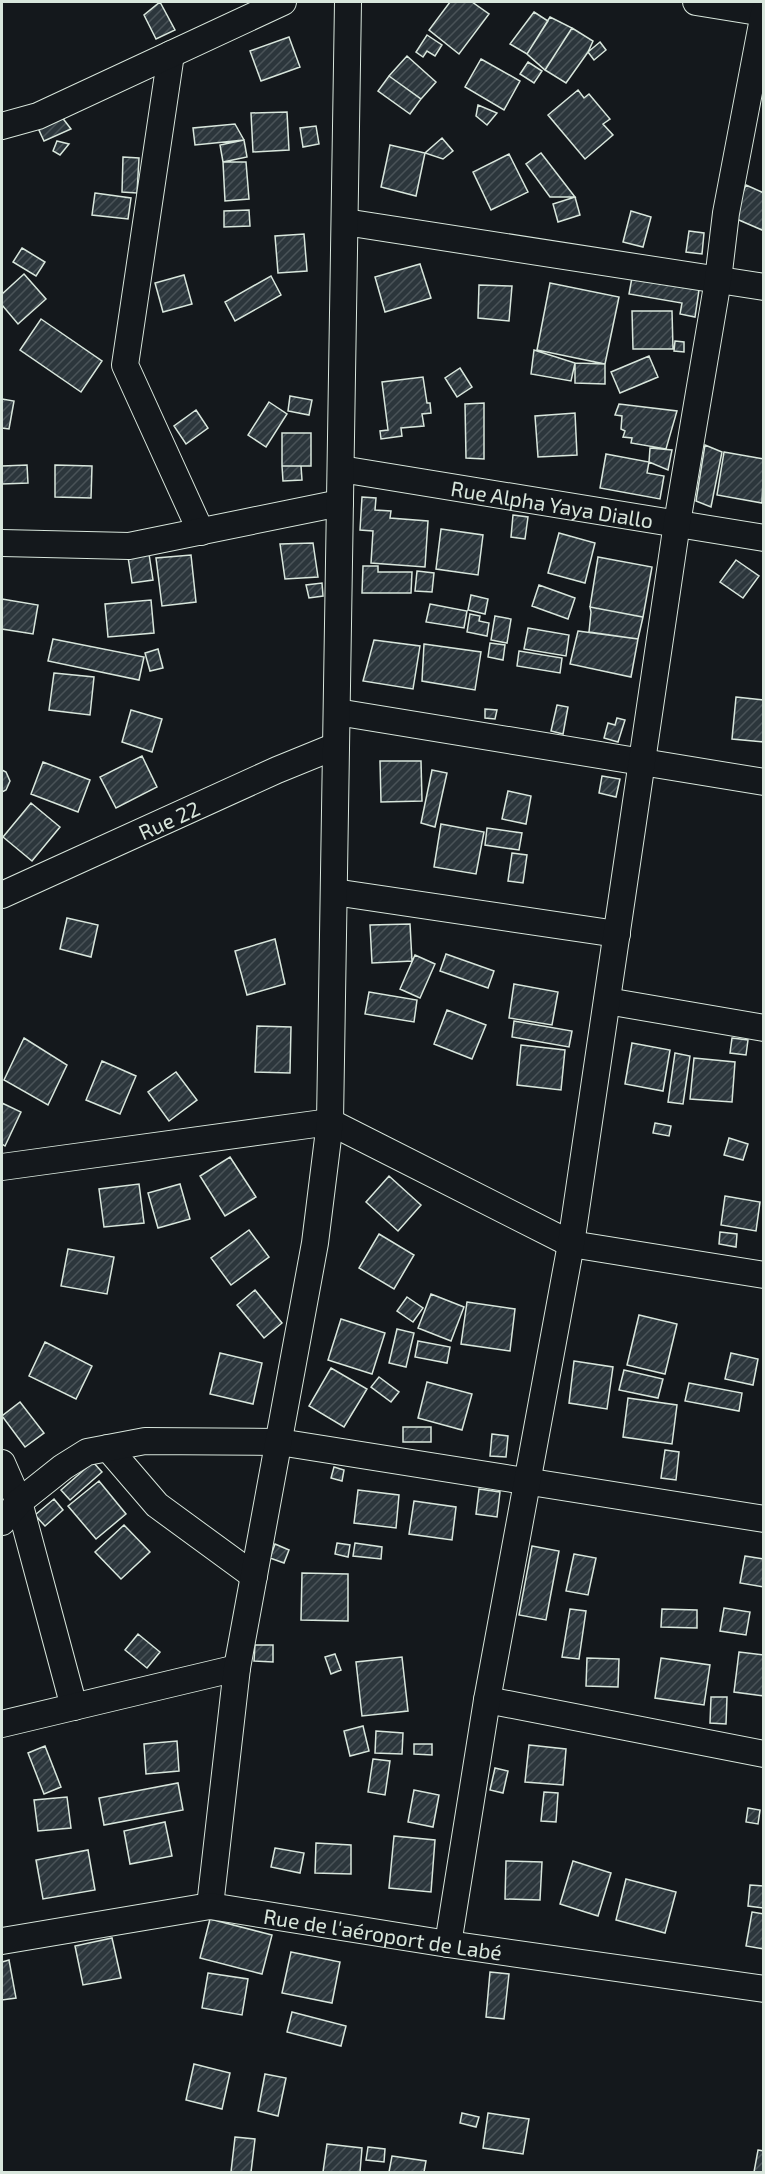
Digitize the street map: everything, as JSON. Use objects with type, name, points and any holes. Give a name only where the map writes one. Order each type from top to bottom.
[{"type":"street","points":[[2,126],[38,116],[283,2]]},
{"type":"street","points":[[210,1906],[237,1668],[315,1243],[330,1122],[348,2]]},
{"type":"street","points":[[448,1944],[488,1700],[571,1244],[677,523],[718,280],[726,213],[764,13],[696,2]]},
{"type":"street","points":[[171,54],[126,365],[201,531]]},
{"type":"street","points":[[345,222],[764,287]]},
{"type":"street","name":"Rue Alpha Yaya Diallo","points":[[340,469],[764,538]]},
{"type":"street","points":[[2,543],[129,546],[340,502]]},
{"type":"street","points":[[336,712],[764,782]]},
{"type":"street","name":"Rue 22","points":[[2,895],[277,770],[336,746]]},
{"type":"street","points":[[334,892],[616,934]]},
{"type":"street","points":[[607,1001],[764,1028]]},
{"type":"street","points":[[2,1167],[330,1122],[571,1244],[764,1275]]},
{"type":"street","points":[[2,1522],[19,1502],[63,1467],[87,1452],[145,1441],[279,1442],[764,1519]]},
{"type":"street","points":[[108,1448],[157,1505],[254,1576]]},
{"type":"street","points":[[2,1463],[19,1502],[74,1707]]},
{"type":"street","points":[[2,1724],[237,1668]]},
{"type":"street","points":[[488,1700],[764,1754]]},
{"type":"street","name":"Rue de l'aéroport de Labé","points":[[2,1941],[210,1906],[448,1944],[764,1989]]},
{"type":"building","points":[[160,2],[175,30],[156,39],[144,15]]},
{"type":"building","points":[[450,2],[472,2],[489,14],[459,54],[429,30]]},
{"type":"building","points":[[534,12],[548,21],[527,54],[510,44]]},
{"type":"building","points":[[550,17],[572,28],[545,70],[527,54]]},
{"type":"building","points":[[572,28],[593,41],[566,83],[545,70]]},
{"type":"building","points":[[427,35],[442,45],[435,56],[427,51],[423,57],[416,52]]},
{"type":"building","points":[[289,37],[300,67],[261,81],[250,51]]},
{"type":"building","points":[[600,42],[606,50],[594,60],[588,52]]},
{"type":"building","points":[[407,56],[436,82],[421,99],[389,76]]},
{"type":"building","points":[[481,59],[520,81],[504,110],[465,87]]},
{"type":"building","points":[[528,62],[542,71],[534,83],[520,74]]},
{"type":"building","points":[[389,76],[421,99],[410,114],[378,91]]},
{"type":"building","points":[[578,90],[584,98],[589,94],[610,119],[603,124],[613,135],[585,159],[548,115]]},
{"type":"building","points":[[478,105],[497,113],[487,125],[476,116]]},
{"type":"building","points":[[287,112],[289,150],[253,152],[251,113]]},
{"type":"building","points":[[61,116],[71,129],[44,141],[37,126]]},
{"type":"building","points":[[235,124],[244,140],[195,145],[193,128]]},
{"type":"building","points":[[316,126],[319,144],[303,147],[300,128]]},
{"type":"building","points":[[442,138],[453,151],[443,159],[425,153]]},
{"type":"building","points":[[244,140],[247,157],[223,162],[220,145]]},
{"type":"building","points":[[57,141],[69,144],[60,155],[53,151]]},
{"type":"building","points":[[390,145],[425,153],[416,196],[381,187]]},
{"type":"building","points":[[541,153],[575,197],[550,197],[526,164]]},
{"type":"building","points":[[509,154],[528,192],[491,210],[473,172]]},
{"type":"building","points":[[123,157],[139,158],[137,193],[122,192]]},
{"type":"building","points":[[223,162],[246,162],[249,199],[225,201]]},
{"type":"building","points":[[746,185],[764,193],[764,227],[762,230],[732,217]]},
{"type":"building","points":[[95,193],[131,198],[128,219],[92,215]]},
{"type":"building","points":[[575,197],[580,215],[558,222],[553,204]]},
{"type":"building","points":[[249,210],[250,226],[224,227],[224,211]]},
{"type":"building","points":[[631,211],[651,217],[643,247],[623,242]]},
{"type":"building","points":[[689,231],[704,233],[702,254],[686,252]]},
{"type":"building","points":[[304,234],[307,271],[278,273],[275,236]]},
{"type":"building","points":[[22,248],[45,262],[36,276],[13,262]]},
{"type":"building","points":[[420,264],[431,298],[385,312],[375,277]]},
{"type":"building","points":[[633,272],[700,283],[695,317],[680,314],[682,303],[629,294]]},
{"type":"building","points":[[24,274],[46,299],[18,324],[2,305],[2,294]]},
{"type":"building","points":[[184,275],[192,304],[163,312],[155,283]]},
{"type":"building","points":[[271,276],[281,295],[235,321],[225,302]]},
{"type":"building","points":[[550,283],[619,297],[605,364],[537,350]]},
{"type":"building","points":[[479,285],[512,286],[509,321],[478,318]]},
{"type":"building","points":[[632,311],[672,311],[673,349],[633,349]]},
{"type":"building","points":[[41,319],[102,361],[81,392],[20,350]]},
{"type":"building","points":[[675,341],[684,342],[684,352],[674,351]]},
{"type":"building","points":[[534,350],[575,363],[571,381],[531,374]]},
{"type":"building","points":[[649,356],[658,377],[620,393],[611,372]]},
{"type":"building","points":[[575,363],[605,364],[605,384],[575,383]]},
{"type":"building","points":[[460,368],[472,387],[457,397],[445,378]]},
{"type":"building","points":[[423,377],[431,413],[422,414],[424,426],[401,428],[402,436],[381,439],[380,431],[388,430],[382,382]]},
{"type":"building","points":[[290,396],[312,400],[309,415],[288,411]]},
{"type":"building","points":[[2,399],[14,401],[9,429],[2,428]]},
{"type":"building","points":[[269,402],[287,414],[266,447],[248,435]]},
{"type":"building","points":[[484,403],[484,459],[466,458],[465,404]]},
{"type":"building","points":[[619,404],[677,411],[666,449],[631,443],[632,438],[623,437],[625,431],[621,429],[622,416],[615,415]]},
{"type":"building","points":[[196,410],[208,428],[186,444],[174,426]]},
{"type":"building","points":[[575,413],[577,455],[538,457],[535,416]]},
{"type":"building","points":[[282,433],[311,433],[311,466],[282,466]]},
{"type":"building","points":[[705,445],[722,452],[711,507],[696,501]]},
{"type":"building","points":[[650,448],[672,450],[668,470],[649,462]]},
{"type":"building","points":[[724,452],[764,459],[762,503],[717,495]]},
{"type":"building","points":[[606,454],[649,462],[647,473],[664,476],[660,499],[600,488]]},
{"type":"building","points":[[27,465],[28,483],[2,484],[2,466]]},
{"type":"building","points":[[55,465],[92,466],[91,498],[55,497]]},
{"type":"building","points":[[282,466],[301,466],[302,480],[283,481]]},
{"type":"building","points":[[362,497],[376,498],[375,510],[391,511],[390,518],[428,521],[425,567],[371,563],[373,531],[360,530]]},
{"type":"building","points":[[513,515],[528,517],[525,539],[511,537]]},
{"type":"building","points":[[441,529],[483,535],[478,575],[436,569]]},
{"type":"building","points":[[559,533],[595,543],[585,583],[548,573]]},
{"type":"building","points":[[313,543],[318,577],[285,579],[280,544]]},
{"type":"building","points":[[149,554],[153,580],[132,583],[128,557]]},
{"type":"building","points":[[191,555],[196,602],[162,606],[156,558]]},
{"type":"building","points":[[598,557],[652,567],[643,617],[590,607]]},
{"type":"building","points":[[736,560],[759,576],[743,598],[720,582]]},
{"type":"building","points":[[363,566],[378,566],[378,572],[412,572],[411,593],[362,593]]},
{"type":"building","points":[[417,571],[434,573],[432,592],[415,591]]},
{"type":"building","points":[[322,583],[323,596],[309,598],[306,585]]},
{"type":"building","points":[[539,585],[575,598],[568,619],[532,606]]},
{"type":"building","points":[[471,595],[488,599],[485,614],[468,610]]},
{"type":"building","points":[[2,599],[38,605],[33,634],[2,629]]},
{"type":"building","points":[[151,600],[154,633],[108,637],[105,604]]},
{"type":"building","points":[[430,604],[467,611],[464,628],[426,622]]},
{"type":"building","points":[[590,607],[643,617],[638,639],[589,632]]},
{"type":"building","points":[[470,614],[480,616],[479,621],[489,623],[487,636],[467,632]]},
{"type":"building","points":[[495,616],[511,619],[507,643],[491,640]]},
{"type":"building","points":[[528,628],[569,635],[566,656],[524,649]]},
{"type":"building","points":[[578,631],[638,639],[631,677],[570,664]]},
{"type":"building","points":[[53,639],[144,657],[139,680],[48,661]]},
{"type":"building","points":[[374,640],[420,646],[413,689],[363,681]]},
{"type":"building","points":[[490,643],[505,645],[503,660],[488,657]]},
{"type":"building","points":[[424,644],[481,652],[475,690],[422,681]]},
{"type":"building","points":[[158,649],[163,668],[150,671],[145,653]]},
{"type":"building","points":[[519,651],[562,658],[560,673],[517,666]]},
{"type":"building","points":[[54,673],[94,677],[90,715],[49,710]]},
{"type":"building","points":[[736,697],[764,700],[764,742],[732,739]]},
{"type":"building","points":[[557,705],[568,707],[563,734],[551,731]]},
{"type":"building","points":[[485,709],[497,710],[495,719],[485,718]]},
{"type":"building","points":[[131,710],[162,719],[152,752],[122,742]]},
{"type":"building","points":[[617,718],[625,720],[618,742],[604,738],[608,723],[615,725]]},
{"type":"building","points":[[142,756],[157,787],[116,808],[100,777]]},
{"type":"building","points":[[380,761],[421,761],[422,801],[381,802]]},
{"type":"building","points":[[43,762],[90,780],[78,812],[31,794]]},
{"type":"building","points":[[2,770],[6,772],[10,781],[6,790],[2,792]]},
{"type":"building","points":[[432,770],[447,773],[435,827],[421,823]]},
{"type":"building","points":[[602,776],[620,779],[616,797],[599,793]]},
{"type":"building","points":[[508,791],[531,796],[526,824],[502,819]]},
{"type":"building","points":[[31,803],[60,827],[32,861],[3,837]]},
{"type":"building","points":[[441,824],[484,832],[476,874],[434,867]]},
{"type":"building","points":[[487,828],[522,833],[519,850],[485,845]]},
{"type":"building","points":[[512,853],[527,855],[523,883],[508,881]]},
{"type":"building","points":[[67,918],[98,925],[91,957],[60,949]]},
{"type":"building","points":[[410,924],[412,961],[372,963],[370,925]]},
{"type":"building","points":[[275,939],[285,984],[247,995],[235,951]]},
{"type":"building","points":[[446,954],[494,971],[488,988],[440,971]]},
{"type":"building","points":[[415,955],[435,964],[420,998],[400,989]]},
{"type":"building","points":[[514,984],[558,992],[552,1025],[509,1018]]},
{"type":"building","points":[[369,992],[417,1000],[414,1022],[365,1014]]},
{"type":"building","points":[[447,1010],[486,1025],[472,1059],[434,1044]]},
{"type":"building","points":[[514,1021],[572,1031],[569,1047],[512,1037]]},
{"type":"building","points":[[257,1026],[291,1027],[290,1073],[255,1072]]},
{"type":"building","points":[[24,1038],[67,1065],[48,1105],[4,1080]]},
{"type":"building","points":[[732,1038],[748,1040],[746,1055],[730,1053]]},
{"type":"building","points":[[632,1043],[670,1050],[663,1091],[625,1084]]},
{"type":"building","points":[[521,1045],[565,1050],[561,1090],[517,1085]]},
{"type":"building","points":[[675,1053],[690,1056],[683,1104],[668,1102]]},
{"type":"building","points":[[694,1058],[735,1062],[732,1102],[690,1099]]},
{"type":"building","points":[[102,1061],[136,1076],[120,1114],[86,1100]]},
{"type":"building","points":[[176,1072],[197,1100],[169,1121],[148,1092]]},
{"type":"building","points":[[2,1103],[21,1112],[5,1146],[2,1144]]},
{"type":"building","points":[[655,1123],[671,1126],[669,1136],[653,1133]]},
{"type":"building","points":[[729,1138],[748,1144],[743,1160],[724,1155]]},
{"type":"building","points":[[230,1157],[256,1197],[225,1216],[200,1176]]},
{"type":"building","points":[[389,1176],[421,1205],[398,1231],[366,1202]]},
{"type":"building","points":[[139,1184],[144,1223],[104,1227],[99,1189]]},
{"type":"building","points":[[180,1184],[190,1219],[158,1228],[148,1193]]},
{"type":"building","points":[[725,1196],[760,1202],[756,1231],[721,1225]]},
{"type":"building","points":[[249,1230],[269,1257],[231,1285],[211,1258]]},
{"type":"building","points":[[720,1232],[737,1234],[736,1247],[719,1244]]},
{"type":"building","points":[[379,1234],[414,1255],[394,1289],[359,1268]]},
{"type":"building","points":[[68,1249],[114,1257],[107,1294],[61,1286]]},
{"type":"building","points":[[255,1290],[282,1323],[264,1338],[237,1305]]},
{"type":"building","points":[[431,1294],[464,1307],[451,1341],[418,1328]]},
{"type":"building","points":[[407,1297],[423,1308],[413,1322],[397,1311]]},
{"type":"building","points":[[467,1302],[515,1309],[510,1351],[461,1344]]},
{"type":"building","points":[[639,1315],[677,1324],[665,1374],[627,1365]]},
{"type":"building","points":[[341,1319],[385,1333],[372,1374],[328,1360]]},
{"type":"building","points":[[397,1329],[414,1333],[406,1367],[389,1363]]},
{"type":"building","points":[[418,1341],[450,1347],[447,1363],[415,1357]]},
{"type":"building","points":[[45,1342],[92,1366],[76,1399],[29,1376]]},
{"type":"building","points":[[220,1353],[262,1363],[253,1404],[210,1394]]},
{"type":"building","points":[[731,1353],[758,1359],[753,1385],[725,1379]]},
{"type":"building","points":[[574,1361],[613,1367],[607,1409],[569,1403]]},
{"type":"building","points":[[331,1368],[367,1389],[344,1427],[309,1406]]},
{"type":"building","points":[[624,1370],[663,1379],[658,1398],[619,1390]]},
{"type":"building","points":[[379,1377],[399,1392],[391,1402],[371,1387]]},
{"type":"building","points":[[427,1382],[472,1394],[462,1430],[418,1418]]},
{"type":"building","points":[[689,1383],[742,1393],[739,1411],[685,1401]]},
{"type":"building","points":[[628,1398],[677,1405],[672,1444],[623,1437]]},
{"type":"building","points":[[20,1402],[44,1433],[25,1447],[2,1416]]},
{"type":"building","points":[[403,1427],[431,1427],[431,1442],[403,1442]]},
{"type":"building","points":[[492,1434],[508,1436],[506,1457],[490,1456]]},
{"type":"building","points":[[665,1450],[679,1452],[676,1480],[661,1478]]},
{"type":"building","points":[[93,1462],[102,1472],[70,1500],[61,1490]]},
{"type":"building","points":[[334,1467],[344,1470],[342,1481],[331,1478]]},
{"type":"building","points":[[99,1481],[126,1514],[96,1539],[68,1506]]},
{"type":"building","points":[[479,1489],[500,1492],[497,1517],[476,1514]]},
{"type":"building","points":[[358,1490],[399,1495],[396,1528],[354,1523]]},
{"type":"building","points":[[54,1499],[63,1510],[45,1526],[35,1515]]},
{"type":"building","points":[[414,1501],[456,1507],[452,1540],[409,1534]]},
{"type":"building","points":[[124,1525],[150,1552],[121,1579],[95,1552]]},
{"type":"building","points":[[337,1543],[350,1545],[348,1557],[335,1554]]},
{"type":"building","points":[[355,1543],[382,1547],[381,1559],[353,1556]]},
{"type":"building","points":[[275,1544],[289,1550],[284,1563],[270,1558]]},
{"type":"building","points":[[532,1546],[559,1551],[546,1620],[519,1615]]},
{"type":"building","points":[[574,1554],[596,1558],[588,1595],[566,1591]]},
{"type":"building","points":[[745,1556],[764,1559],[764,1587],[740,1583]]},
{"type":"building","points":[[302,1573],[348,1574],[348,1621],[301,1620]]},
{"type":"building","points":[[724,1608],[750,1612],[746,1635],[720,1631]]},
{"type":"building","points":[[570,1609],[586,1611],[579,1659],[562,1657]]},
{"type":"building","points":[[662,1609],[697,1610],[697,1628],[661,1627]]},
{"type":"building","points":[[138,1634],[160,1652],[147,1668],[125,1650]]},
{"type":"building","points":[[255,1645],[273,1645],[273,1662],[254,1661]]},
{"type":"building","points":[[739,1652],[764,1655],[764,1696],[734,1692]]},
{"type":"building","points":[[335,1654],[341,1670],[331,1674],[325,1657]]},
{"type":"building","points":[[402,1657],[408,1711],[362,1716],[356,1662]]},
{"type":"building","points":[[587,1658],[619,1659],[618,1687],[586,1686]]},
{"type":"building","points":[[661,1658],[710,1665],[704,1705],[655,1698]]},
{"type":"building","points":[[711,1697],[727,1697],[726,1724],[710,1723]]},
{"type":"building","points":[[363,1726],[369,1751],[350,1756],[344,1731]]},
{"type":"building","points":[[376,1731],[403,1733],[402,1754],[375,1753]]},
{"type":"building","points":[[177,1741],[179,1771],[146,1774],[144,1744]]},
{"type":"building","points":[[414,1744],[432,1744],[432,1755],[414,1754]]},
{"type":"building","points":[[529,1745],[566,1749],[563,1785],[525,1782]]},
{"type":"building","points":[[45,1746],[61,1787],[44,1794],[28,1753]]},
{"type":"building","points":[[373,1759],[390,1761],[385,1795],[368,1792]]},
{"type":"building","points":[[495,1768],[508,1771],[503,1793],[490,1790]]},
{"type":"building","points":[[178,1783],[183,1810],[104,1825],[99,1798]]},
{"type":"building","points":[[414,1790],[439,1795],[433,1827],[408,1822]]},
{"type":"building","points":[[544,1792],[558,1793],[556,1822],[541,1821]]},
{"type":"building","points":[[67,1797],[71,1828],[38,1831],[34,1800]]},
{"type":"building","points":[[748,1808],[760,1810],[758,1824],[746,1822]]},
{"type":"building","points":[[165,1822],[172,1856],[130,1864],[124,1831]]},
{"type":"building","points":[[394,1836],[435,1840],[431,1892],[389,1888]]},
{"type":"building","points":[[316,1843],[351,1845],[351,1874],[315,1873]]},
{"type":"building","points":[[275,1848],[304,1853],[300,1873],[271,1867]]},
{"type":"building","points":[[88,1850],[95,1890],[43,1899],[36,1860]]},
{"type":"building","points":[[506,1861],[542,1862],[540,1900],[505,1899]]},
{"type":"building","points":[[573,1861],[611,1873],[598,1916],[560,1904]]},
{"type":"building","points":[[626,1879],[676,1892],[665,1933],[616,1920]]},
{"type":"building","points":[[750,1885],[764,1886],[763,1908],[748,1906]]},
{"type":"building","points":[[752,1912],[764,1914],[764,1949],[746,1946]]},
{"type":"building","points":[[210,1919],[272,1935],[262,1974],[200,1958]]},
{"type":"building","points":[[112,1938],[121,1978],[83,1985],[75,1946]]},
{"type":"building","points":[[291,1952],[340,1962],[332,2003],[282,1993]]},
{"type":"building","points":[[9,1960],[16,1998],[2,2000],[2,1962]]},
{"type":"building","points":[[490,1972],[509,1974],[504,2019],[486,2017]]},
{"type":"building","points":[[208,1973],[248,1979],[242,2015],[202,2008]]},
{"type":"building","points":[[292,2012],[346,2026],[341,2046],[287,2032]]},
{"type":"building","points":[[194,2064],[230,2073],[222,2109],[186,2100]]},
{"type":"building","points":[[265,2074],[286,2078],[278,2116],[258,2111]]},
{"type":"building","points":[[462,2113],[479,2117],[476,2127],[460,2123]]},
{"type":"building","points":[[488,2113],[529,2119],[523,2154],[483,2148]]},
{"type":"building","points":[[235,2137],[255,2139],[251,2172],[231,2172]]},
{"type":"building","points":[[327,2144],[362,2148],[360,2172],[323,2172]]},
{"type":"building","points":[[368,2147],[385,2149],[384,2162],[366,2160]]},
{"type":"building","points":[[758,2150],[764,2151],[764,2172],[754,2172]]},
{"type":"building","points":[[392,2156],[426,2161],[424,2172],[389,2172]]}]
